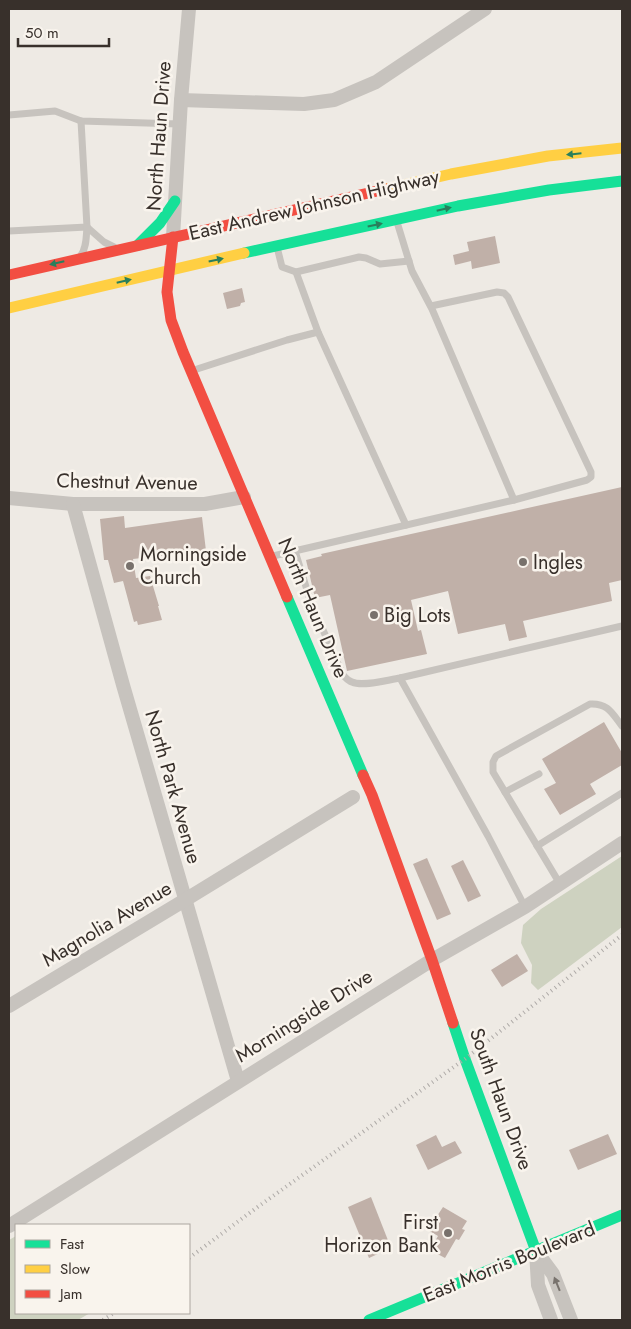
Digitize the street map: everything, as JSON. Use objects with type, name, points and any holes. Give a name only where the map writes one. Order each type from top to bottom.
[{"type":"main road","name":"East Andrew Johnson Highway","points":[[9,275],[451,174],[548,156],[622,148]]},
{"type":"main road","name":"East Andrew Johnson Highway","points":[[9,308],[168,270],[458,206],[549,190],[622,180]]},
{"type":"main road","points":[[138,245],[160,223],[175,201]]},
{"type":"main road","name":"North Haun Drive","points":[[173,237],[166,292],[172,320],[191,371],[244,497],[372,795],[432,960]]},
{"type":"main road","name":"South Haun Drive","points":[[432,960],[465,1059],[536,1251]]},
{"type":"main road","name":"East Morris Boulevard","points":[[369,1320],[622,1215]]},
{"type":"street","name":"North Haun Drive","points":[[173,237],[180,100],[189,9]]},
{"type":"street","points":[[180,100],[304,104],[334,100],[376,82],[485,9]]},
{"type":"street","name":"Chestnut Avenue","points":[[9,498],[73,504],[205,504],[244,497]]},
{"type":"street","name":"North Park Avenue","points":[[73,504],[123,685],[238,1081]]},
{"type":"street","name":"Magnolia Avenue","points":[[9,1006],[352,797]]},
{"type":"street","name":"Morningside Drive","points":[[9,1223],[432,960],[525,907],[622,843]]},
{"type":"street","name":"South Haun Drive","points":[[536,1251],[538,1285],[551,1320]]},
{"type":"street","name":"South Haun Drive","points":[[536,1251],[553,1274],[571,1320]]},
{"type":"lane","points":[[9,114],[55,111],[81,121],[179,124]]},
{"type":"lane","points":[[78,259],[85,247],[86,226],[81,121]]},
{"type":"lane","points":[[396,220],[412,271],[430,306],[514,500]]},
{"type":"lane","points":[[9,231],[86,226],[104,242],[119,249]]},
{"type":"lane","points":[[277,246],[282,267],[296,272],[359,257],[380,264],[409,260]]},
{"type":"lane","points":[[296,272],[318,332],[406,525]]},
{"type":"lane","points":[[270,557],[514,500],[587,480],[590,477],[591,472],[508,297],[504,293],[497,292],[430,306]]},
{"type":"lane","points":[[191,371],[318,332]]},
{"type":"lane","points":[[295,551],[311,604],[343,674],[356,684],[400,678],[622,626]]},
{"type":"lane","points":[[400,678],[488,836],[525,907]]},
{"type":"lane","points":[[560,884],[492,772],[493,762],[496,756],[590,704],[600,703],[608,708],[622,726]]},
{"type":"lane","points":[[505,792],[539,774]]},
{"type":"lane","points":[[537,846],[622,793]]},
{"type":"green space","points":[[622,856],[622,927],[538,990],[531,983],[532,965],[521,943],[523,925],[541,909]]},
{"type":"green space","points":[[15,1237],[15,1314],[88,1314],[78,1320],[9,1320],[9,1240]]},
{"type":"building","points":[[495,236],[500,263],[472,269],[471,261],[455,265],[453,255],[469,251],[467,242]]},
{"type":"building","points":[[242,288],[245,302],[241,303],[240,306],[227,309],[223,293]]},
{"type":"building","points":[[622,487],[622,580],[609,583],[612,601],[523,621],[527,637],[509,641],[505,624],[458,634],[448,591],[411,600],[418,631],[421,630],[427,654],[347,671],[330,595],[315,598],[306,560],[322,556],[321,554]]},
{"type":"building","name":"Morningside Church","points":[[124,516],[125,528],[202,517],[206,551],[133,559],[136,578],[150,576],[162,620],[138,625],[137,621],[134,622],[123,581],[114,583],[108,560],[104,560],[100,519]]},
{"type":"building","points":[[604,722],[622,753],[622,765],[590,784],[596,794],[560,815],[544,789],[556,783],[542,759]]},
{"type":"building","points":[[427,858],[451,914],[437,920],[413,864]]},
{"type":"building","points":[[463,860],[481,896],[468,902],[451,866]]},
{"type":"building","points":[[517,954],[528,971],[502,987],[491,970]]},
{"type":"building","points":[[608,1134],[617,1154],[578,1170],[569,1150]]},
{"type":"building","points":[[436,1135],[442,1147],[455,1141],[462,1153],[428,1170],[416,1145]]},
{"type":"building","points":[[371,1197],[391,1248],[369,1258],[348,1207]]},
{"type":"building","name":"First Horizon Bank","points":[[443,1207],[467,1221],[462,1229],[465,1230],[459,1240],[456,1239],[445,1258],[430,1250],[438,1236],[428,1230]]},
{"type":"railway","points":[[190,1257],[465,1059],[622,935]]},
{"type":"railway","points":[[103,1320],[112,1314]]},
{"type":"traffic: fast","points":[[244,253],[458,206],[549,190],[622,181]]},
{"type":"traffic: fast","points":[[138,245],[160,223],[175,201]]},
{"type":"traffic: fast","points":[[287,597],[363,775]]},
{"type":"traffic: fast","points":[[453,1023],[536,1251]]},
{"type":"traffic: fast","points":[[369,1320],[622,1215]]},
{"type":"traffic: slow","points":[[386,189],[451,174],[548,156],[622,148]]},
{"type":"traffic: slow","points":[[9,308],[244,253]]},
{"type":"traffic: jam","points":[[9,275],[386,189]]},
{"type":"traffic: jam","points":[[173,237],[167,292],[171,320],[287,597]]},
{"type":"traffic: jam","points":[[363,775],[432,960],[453,1023]]},
{"type":"place","name":"Ingles","points":[[523,562]]},
{"type":"place","name":"Morningside Church","points":[[130,566]]},
{"type":"place","name":"Big Lots","points":[[374,615]]},
{"type":"place","name":"First Horizon Bank","points":[[448,1233]]}]
